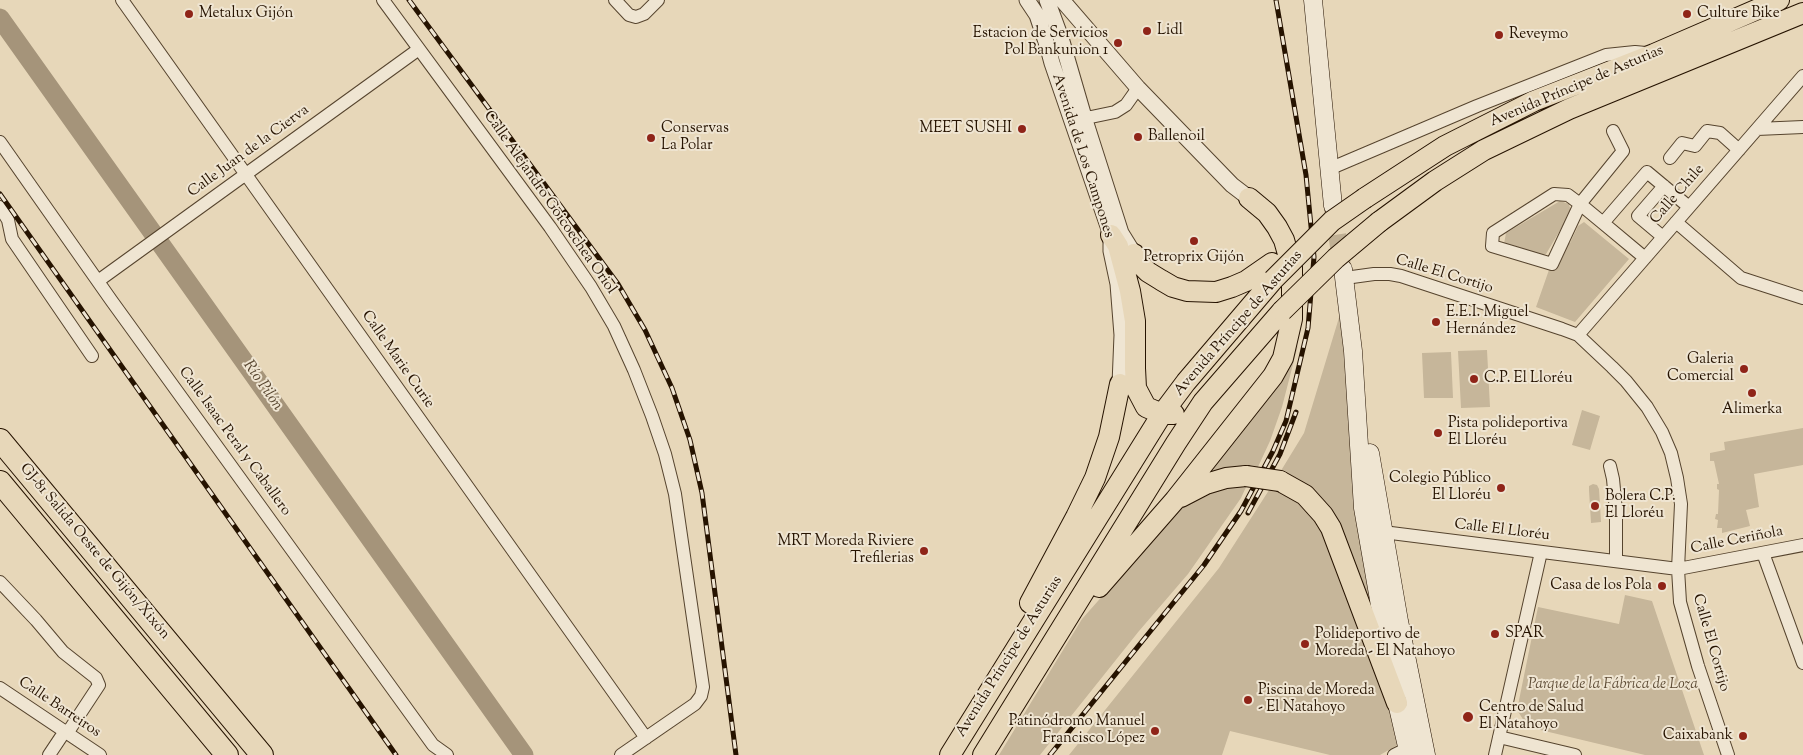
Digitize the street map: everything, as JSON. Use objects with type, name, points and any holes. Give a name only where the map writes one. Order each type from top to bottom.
[{"type":"highway","name":"Avenida Príncipe de Asturias","points":[[950,755],[1162,414],[1273,271],[1332,213],[1365,198],[1445,146],[1534,101],[1654,54],[1771,2]]},
{"type":"highway","name":"Avenida Príncipe de Asturias","points":[[983,755],[1176,443],[1204,402],[1282,311],[1336,258],[1379,222],[1435,181],[1484,150],[1569,109],[1803,13]]},
{"type":"highway","points":[[1060,632],[1175,500],[1273,376],[1283,358],[1290,336],[1292,319],[1292,268],[1284,240],[1267,213],[1249,198]]},
{"type":"highway","points":[[1111,235],[1118,246],[1130,291],[1135,321],[1136,388],[1146,407],[1162,414],[1186,414],[1204,402]]},
{"type":"highway","points":[[1134,254],[1138,262],[1148,272],[1173,287],[1187,291],[1216,292],[1273,271]]},
{"type":"highway","points":[[989,691],[1006,645],[1076,517],[1095,478],[1109,438],[1120,384]]},
{"type":"highway","name":"GJ-81 Salida Oeste de Gijón/Xixón","points":[[0,440],[187,664]]},
{"type":"highway","points":[[1175,500],[1206,484],[1226,478],[1246,476],[1280,481],[1304,495],[1323,515],[1331,528],[1397,703]]},
{"type":"highway","points":[[0,482],[227,755]]},
{"type":"highway","points":[[130,640],[208,755]]},
{"type":"highway","points":[[187,664],[262,755]]},
{"type":"highway","points":[[187,664],[226,700],[279,755]]},
{"type":"main road","points":[[1313,0],[1332,213]]},
{"type":"main road","points":[[1344,274],[1353,351],[1364,508],[1404,753]]},
{"type":"main road","points":[[1353,351],[1399,621],[1426,755]]},
{"type":"street","name":"Calle Marie Curie","points":[[122,0],[646,738]]},
{"type":"street","name":"Calle Alejandro Goicoechea Oriol","points":[[383,0],[550,227],[591,287],[614,326],[652,416],[665,454],[675,494],[703,687],[701,696],[695,704],[646,738]]},
{"type":"street","points":[[615,0],[629,14],[636,17],[644,14],[658,0]]},
{"type":"street","name":"Avenida de Los Campones","points":[[1027,0],[1036,15],[1048,48],[1111,235],[1111,251],[1118,284],[1122,335],[1120,384]]},
{"type":"street","name":"Avenida de Los Campones","points":[[1036,15],[1045,0]]},
{"type":"street","name":"Avenida de Los Campones","points":[[1045,0],[1062,38],[1084,117],[1122,233],[1134,254]]},
{"type":"street","points":[[1062,0],[1138,88],[1232,185],[1249,198]]},
{"type":"street","name":"Avenida de Los Campones","points":[[1048,48],[1059,60],[1076,112],[1084,117],[1115,112],[1126,105],[1138,88]]},
{"type":"street","name":"Calle Juan de la Cierva","points":[[98,281],[419,49]]},
{"type":"street","points":[[1328,169],[1477,106],[1606,56],[1635,52],[1654,54]]},
{"type":"street","name":"Calle Chile","points":[[1578,335],[1803,76]]},
{"type":"street","points":[[1757,129],[1803,127]]},
{"type":"street","points":[[1670,158],[1682,143],[1695,146],[1707,131],[1720,134],[1739,150]]},
{"type":"street","points":[[1612,132],[1623,151],[1580,204],[1552,264],[1492,246],[1493,233],[1554,194],[1568,195],[1580,204],[1645,258]]},
{"type":"street","name":"Calle Isaac Peral y Caballero","points":[[0,142],[433,745],[447,755]]},
{"type":"street","points":[[1603,223],[1647,172],[1689,207]]},
{"type":"street","points":[[1663,237],[1638,216],[1664,186]]},
{"type":"street","points":[[0,207],[8,220],[12,239],[92,356]]},
{"type":"street","points":[[1676,222],[1742,278],[1803,298]]},
{"type":"street","name":"Calle El Cortijo","points":[[1344,274],[1401,276],[1578,335],[1626,381],[1647,407],[1662,432],[1671,453],[1680,504],[1678,569],[1680,602],[1698,666],[1728,755]]},
{"type":"street","points":[[1610,466],[1616,510],[1616,561]]},
{"type":"street","name":"Calle El Lloréu","points":[[1383,532],[1678,569]]},
{"type":"street","name":"Calle Ceriñola","points":[[1678,569],[1803,545]]},
{"type":"street","points":[[1495,755],[1541,552]]},
{"type":"street","points":[[1763,553],[1803,663]]},
{"type":"street","points":[[0,582],[63,652],[96,678],[99,685],[70,729],[65,731],[49,755]]},
{"type":"street","name":"Calle Barreiros","points":[[0,688],[100,755]]},
{"type":"street","points":[[1499,737],[1575,755]]},
{"type":"street","points":[[621,755],[646,738]]},
{"type":"green space","points":[[1560,201],[1569,204],[1571,212],[1546,254],[1541,256],[1504,244],[1506,233]]},
{"type":"green space","points":[[1584,222],[1629,259],[1575,322],[1536,307],[1550,267],[1565,243],[1570,243],[1578,226]]},
{"type":"green space","points":[[1341,311],[1399,744],[1380,755],[1330,755],[1230,731],[1222,755],[1069,755],[1219,568],[1271,487],[1304,433]]},
{"type":"green space","points":[[1298,345],[1282,407],[1270,441],[1257,469],[1203,476],[1283,376]]},
{"type":"green space","name":"C.P. El Lloréu","points":[[1487,350],[1490,407],[1461,408],[1458,351]]},
{"type":"green space","name":"C.P. El Lloréu","points":[[1451,352],[1453,398],[1424,398],[1422,353]]},
{"type":"green space","name":"C.P. El Lloréu","points":[[1582,410],[1600,416],[1590,450],[1572,445]]},
{"type":"green space","points":[[1803,428],[1803,465],[1754,474],[1759,507],[1746,510],[1750,526],[1722,533],[1722,528],[1717,528],[1718,520],[1715,519],[1716,514],[1718,514],[1719,490],[1717,489],[1717,484],[1719,484],[1714,461],[1710,461],[1710,453],[1725,450],[1724,442]]},
{"type":"green space","points":[[1247,485],[1241,498],[1188,574],[1139,631],[1040,755],[999,755],[1082,619],[1184,504],[1222,486]]},
{"type":"green space","name":"Bolera C.P. El Lloréu","points":[[1597,485],[1599,489],[1601,522],[1591,523],[1589,486]]},
{"type":"green space","name":"Parque de la Fábrica de Loza","points":[[1625,595],[1652,601],[1704,755],[1645,755],[1528,727],[1517,710],[1538,607],[1619,624]]},
{"type":"waterway","name":"Río Pilón","points":[[0,18],[524,755]]},
{"type":"tunnel","points":[[1333,208],[1342,266]]},
{"type":"railway","points":[[409,0],[618,284],[645,330],[672,388],[690,440],[702,493],[736,755]]},
{"type":"railway","points":[[1050,755],[1204,565],[1241,511],[1273,451],[1286,421],[1308,328],[1314,257],[1306,175],[1276,0]]},
{"type":"railway","points":[[0,194],[396,755]]},
{"type":"railway","points":[[1248,513],[1280,454],[1296,412]]},
{"type":"place","name":"Metalux Gijón","points":[[189,14]]},
{"type":"place","name":"Culture Bike","points":[[1687,14]]},
{"type":"place","name":"Lidl","points":[[1147,31]]},
{"type":"place","name":"Reveymo","points":[[1499,35]]},
{"type":"place","name":"Estacion de Servicios Pol Bankunion 1","points":[[1118,43]]},
{"type":"place","name":"MEET SUSHI","points":[[1022,129]]},
{"type":"place","name":"Ballenoil","points":[[1138,137]]},
{"type":"place","name":"Conservas La Polar","points":[[651,138]]},
{"type":"place","name":"Petroprix Gijón","points":[[1194,241]]},
{"type":"place","name":"E.E.I. Miguel Hernández","points":[[1436,322]]},
{"type":"place","name":"Galeria Comercial","points":[[1744,369]]},
{"type":"place","name":"C.P. El Lloréu","points":[[1474,379]]},
{"type":"place","name":"Alimerka","points":[[1752,393]]},
{"type":"place","name":"Pista polideportiva El Lloréu","points":[[1438,433]]},
{"type":"place","name":"Colegio Público El Lloréu","points":[[1501,488]]},
{"type":"place","name":"Bolera C.P. El Lloréu","points":[[1595,506]]},
{"type":"place","name":"MRT Moreda Riviere Trefilerias","points":[[924,551]]},
{"type":"place","name":"Casa de los Pola","points":[[1662,586]]},
{"type":"place","name":"SPAR","points":[[1495,634]]},
{"type":"place","name":"Polideportivo de Moreda - El Natahoyo","points":[[1305,644]]},
{"type":"place","name":"Piscina de Moreda - El Natahoyo","points":[[1248,700]]},
{"type":"place","name":"Centro de Salud El Natahoyo","points":[[1468,717]]},
{"type":"place","name":"Patinódromo Manuel Francisco López","points":[[1155,731]]},
{"type":"place","name":"Caixabank","points":[[1743,736]]}]
